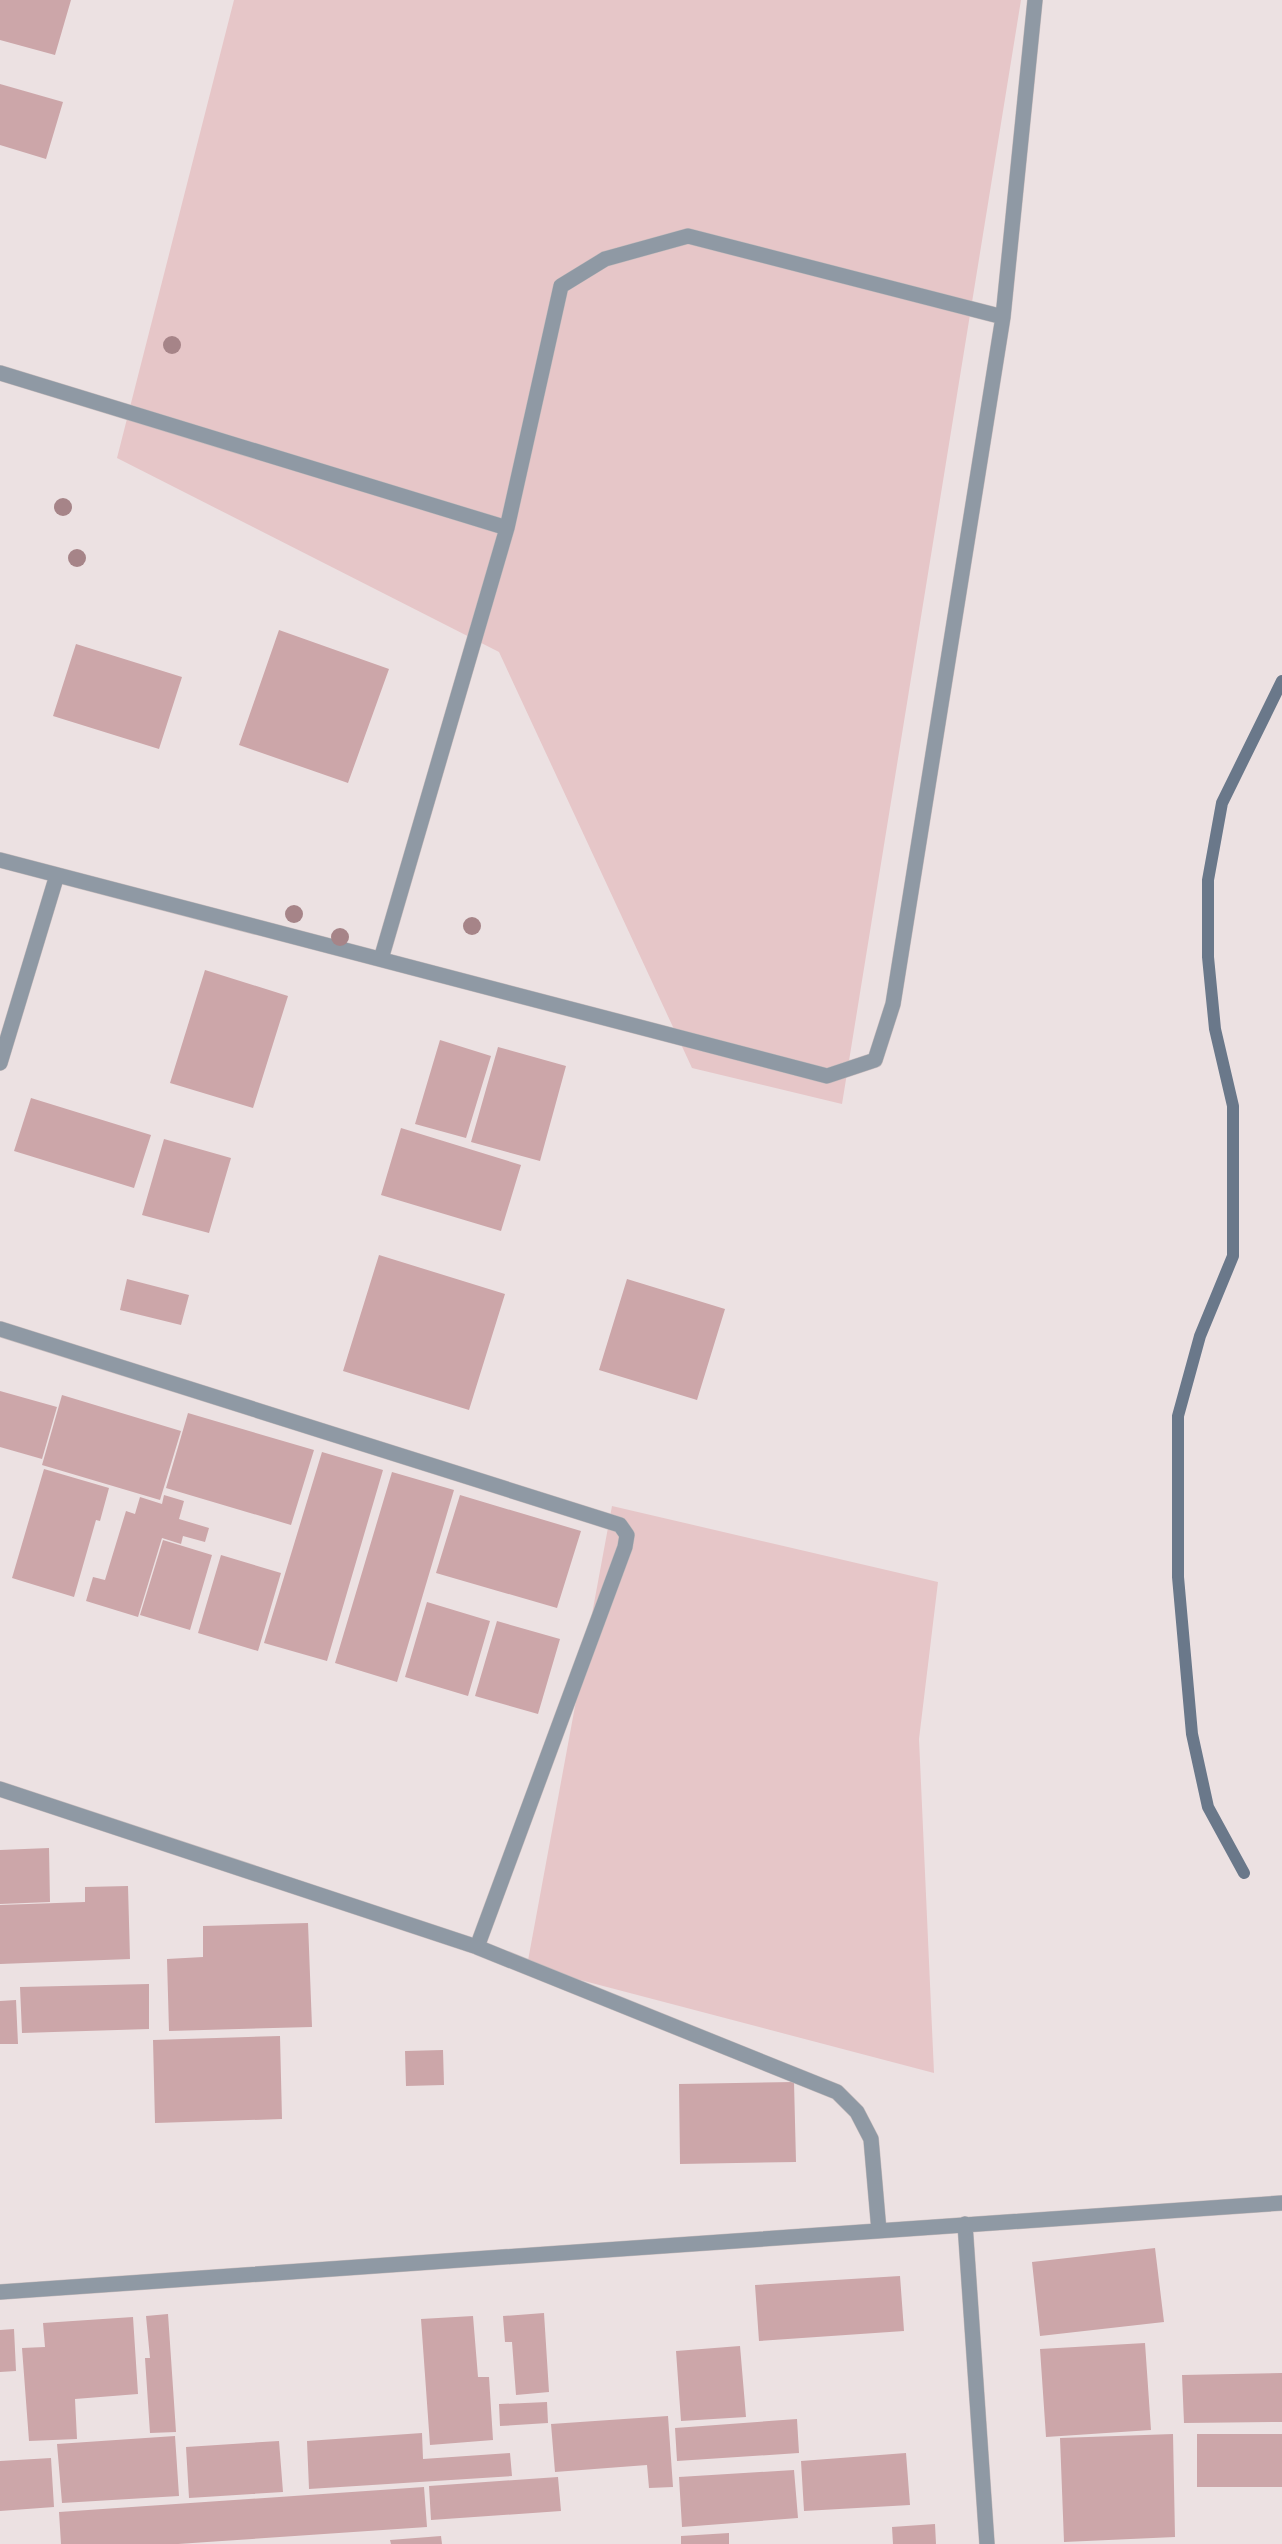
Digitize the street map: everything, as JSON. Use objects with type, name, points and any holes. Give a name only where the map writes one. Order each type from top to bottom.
[{"type":"street","points":[[0,860],[827,1076],[875,1060],[893,1004],[1003,317],[1035,0]]},
{"type":"street","points":[[381,959],[507,528],[561,286],[605,259],[688,236],[1003,317]]},
{"type":"street","points":[[0,373],[507,528]]},
{"type":"street","points":[[0,1063],[57,875]]},
{"type":"street","points":[[0,1329],[620,1525],[627,1535],[625,1547],[477,1947]]},
{"type":"street","points":[[0,1789],[477,1947],[837,2092],[857,2112],[870,2139],[879,2230]]},
{"type":"street","points":[[0,2292],[1282,2203]]},
{"type":"street","points":[[965,2224],[987,2544]]},
{"type":"shaded area","points":[[234,0],[1021,0],[842,1104],[692,1068],[499,652],[117,458]]},
{"type":"shaded area","points":[[612,1506],[938,1582],[919,1739],[934,2073],[527,1966]]},
{"type":"building","points":[[0,0],[71,0],[55,55],[0,40]]},
{"type":"building","points":[[0,84],[63,102],[46,159],[0,145]]},
{"type":"building","points":[[279,630],[389,669],[348,783],[239,745]]},
{"type":"building","points":[[76,644],[182,677],[159,749],[53,716]]},
{"type":"building","points":[[205,970],[288,996],[253,1108],[170,1083]]},
{"type":"building","points":[[440,1040],[491,1056],[466,1138],[415,1124]]},
{"type":"building","points":[[498,1047],[566,1066],[540,1161],[471,1142]]},
{"type":"building","points":[[31,1098],[151,1135],[134,1188],[14,1151]]},
{"type":"building","points":[[401,1128],[521,1165],[501,1231],[381,1195]]},
{"type":"building","points":[[164,1139],[231,1158],[209,1233],[142,1215]]},
{"type":"building","points":[[379,1255],[505,1294],[469,1410],[343,1371]]},
{"type":"building","points":[[127,1279],[189,1295],[181,1325],[120,1310]]},
{"type":"building","points":[[627,1279],[725,1309],[697,1400],[599,1370]]},
{"type":"building","points":[[0,1391],[57,1407],[42,1459],[0,1447]]},
{"type":"building","points":[[62,1395],[181,1431],[160,1500],[42,1465]]},
{"type":"building","points":[[188,1413],[314,1450],[291,1525],[166,1488]]},
{"type":"building","points":[[322,1452],[383,1470],[327,1661],[264,1643]]},
{"type":"building","points":[[44,1469],[109,1488],[100,1521],[96,1520],[74,1597],[12,1578]]},
{"type":"building","points":[[392,1472],[454,1490],[397,1682],[335,1663]]},
{"type":"building","points":[[164,1495],[184,1501],[179,1519],[209,1528],[205,1542],[183,1536],[181,1544],[162,1538],[138,1617],[86,1601],[93,1577],[105,1580],[126,1511],[135,1514],[140,1497],[162,1504]]},
{"type":"building","points":[[460,1495],[581,1531],[557,1608],[436,1573]]},
{"type":"building","points":[[163,1540],[212,1555],[190,1630],[140,1615]]},
{"type":"building","points":[[221,1555],[281,1573],[258,1651],[198,1633]]},
{"type":"building","points":[[427,1602],[490,1621],[468,1696],[405,1677]]},
{"type":"building","points":[[497,1621],[560,1639],[538,1714],[475,1696]]},
{"type":"building","points":[[49,1848],[50,1902],[0,1904],[0,1850]]},
{"type":"building","points":[[128,1886],[130,1959],[0,1964],[0,1905],[85,1902],[85,1887]]},
{"type":"building","points":[[308,1923],[312,2027],[169,2031],[167,1959],[203,1957],[203,1926]]},
{"type":"building","points":[[149,1984],[149,2029],[22,2033],[20,1987]]},
{"type":"building","points":[[16,2000],[18,2044],[0,2044],[0,2001]]},
{"type":"building","points":[[280,2036],[282,2119],[155,2123],[153,2040]]},
{"type":"building","points":[[443,2050],[444,2085],[406,2086],[405,2051]]},
{"type":"building","points":[[794,2082],[796,2162],[680,2164],[679,2084]]},
{"type":"building","points":[[1155,2248],[1164,2322],[1040,2336],[1032,2262]]},
{"type":"building","points":[[900,2276],[904,2331],[759,2341],[755,2285]]},
{"type":"building","points":[[544,2313],[549,2392],[516,2395],[512,2342],[505,2342],[503,2316]]},
{"type":"building","points":[[168,2314],[176,2432],[150,2433],[145,2358],[150,2358],[146,2316]]},
{"type":"building","points":[[473,2316],[478,2377],[489,2377],[493,2440],[430,2445],[421,2319]]},
{"type":"building","points":[[133,2317],[138,2394],[75,2399],[77,2439],[29,2441],[22,2348],[45,2347],[43,2323]]},
{"type":"building","points":[[14,2329],[16,2371],[0,2372],[0,2330]]},
{"type":"building","points":[[1145,2343],[1151,2430],[1046,2437],[1040,2349]]},
{"type":"building","points":[[740,2346],[746,2417],[681,2421],[676,2351]]},
{"type":"building","points":[[1282,2373],[1282,2422],[1184,2423],[1182,2375]]},
{"type":"building","points":[[547,2402],[548,2423],[500,2426],[499,2404]]},
{"type":"building","points":[[668,2416],[673,2487],[649,2488],[647,2465],[555,2472],[551,2424]]},
{"type":"building","points":[[797,2419],[799,2453],[677,2461],[675,2428]]},
{"type":"building","points":[[422,2433],[423,2459],[510,2453],[512,2476],[309,2489],[307,2441]]},
{"type":"building","points":[[1173,2434],[1175,2537],[1064,2542],[1060,2438]]},
{"type":"building","points":[[1197,2434],[1282,2434],[1282,2487],[1197,2487]]},
{"type":"building","points":[[175,2436],[179,2496],[62,2503],[57,2444]]},
{"type":"building","points":[[279,2441],[283,2492],[189,2498],[186,2447]]},
{"type":"building","points":[[906,2453],[910,2505],[804,2511],[801,2461]]},
{"type":"building","points":[[51,2458],[54,2507],[0,2511],[0,2461]]},
{"type":"building","points":[[794,2470],[798,2518],[682,2527],[679,2477]]},
{"type":"building","points":[[558,2477],[561,2511],[431,2520],[429,2486]]},
{"type":"building","points":[[424,2487],[427,2527],[178,2544],[61,2544],[59,2512]]},
{"type":"building","points":[[935,2524],[936,2544],[893,2544],[892,2527]]},
{"type":"building","points":[[729,2533],[729,2544],[681,2544],[681,2536]]},
{"type":"building","points":[[441,2536],[442,2544],[391,2544],[390,2540]]},
{"type":"waterway","points":[[1244,1873],[1208,1807],[1192,1734],[1178,1577],[1178,1416],[1200,1336],[1233,1256],[1233,1106],[1215,1029],[1208,957],[1208,880],[1222,803],[1282,681]]}]
